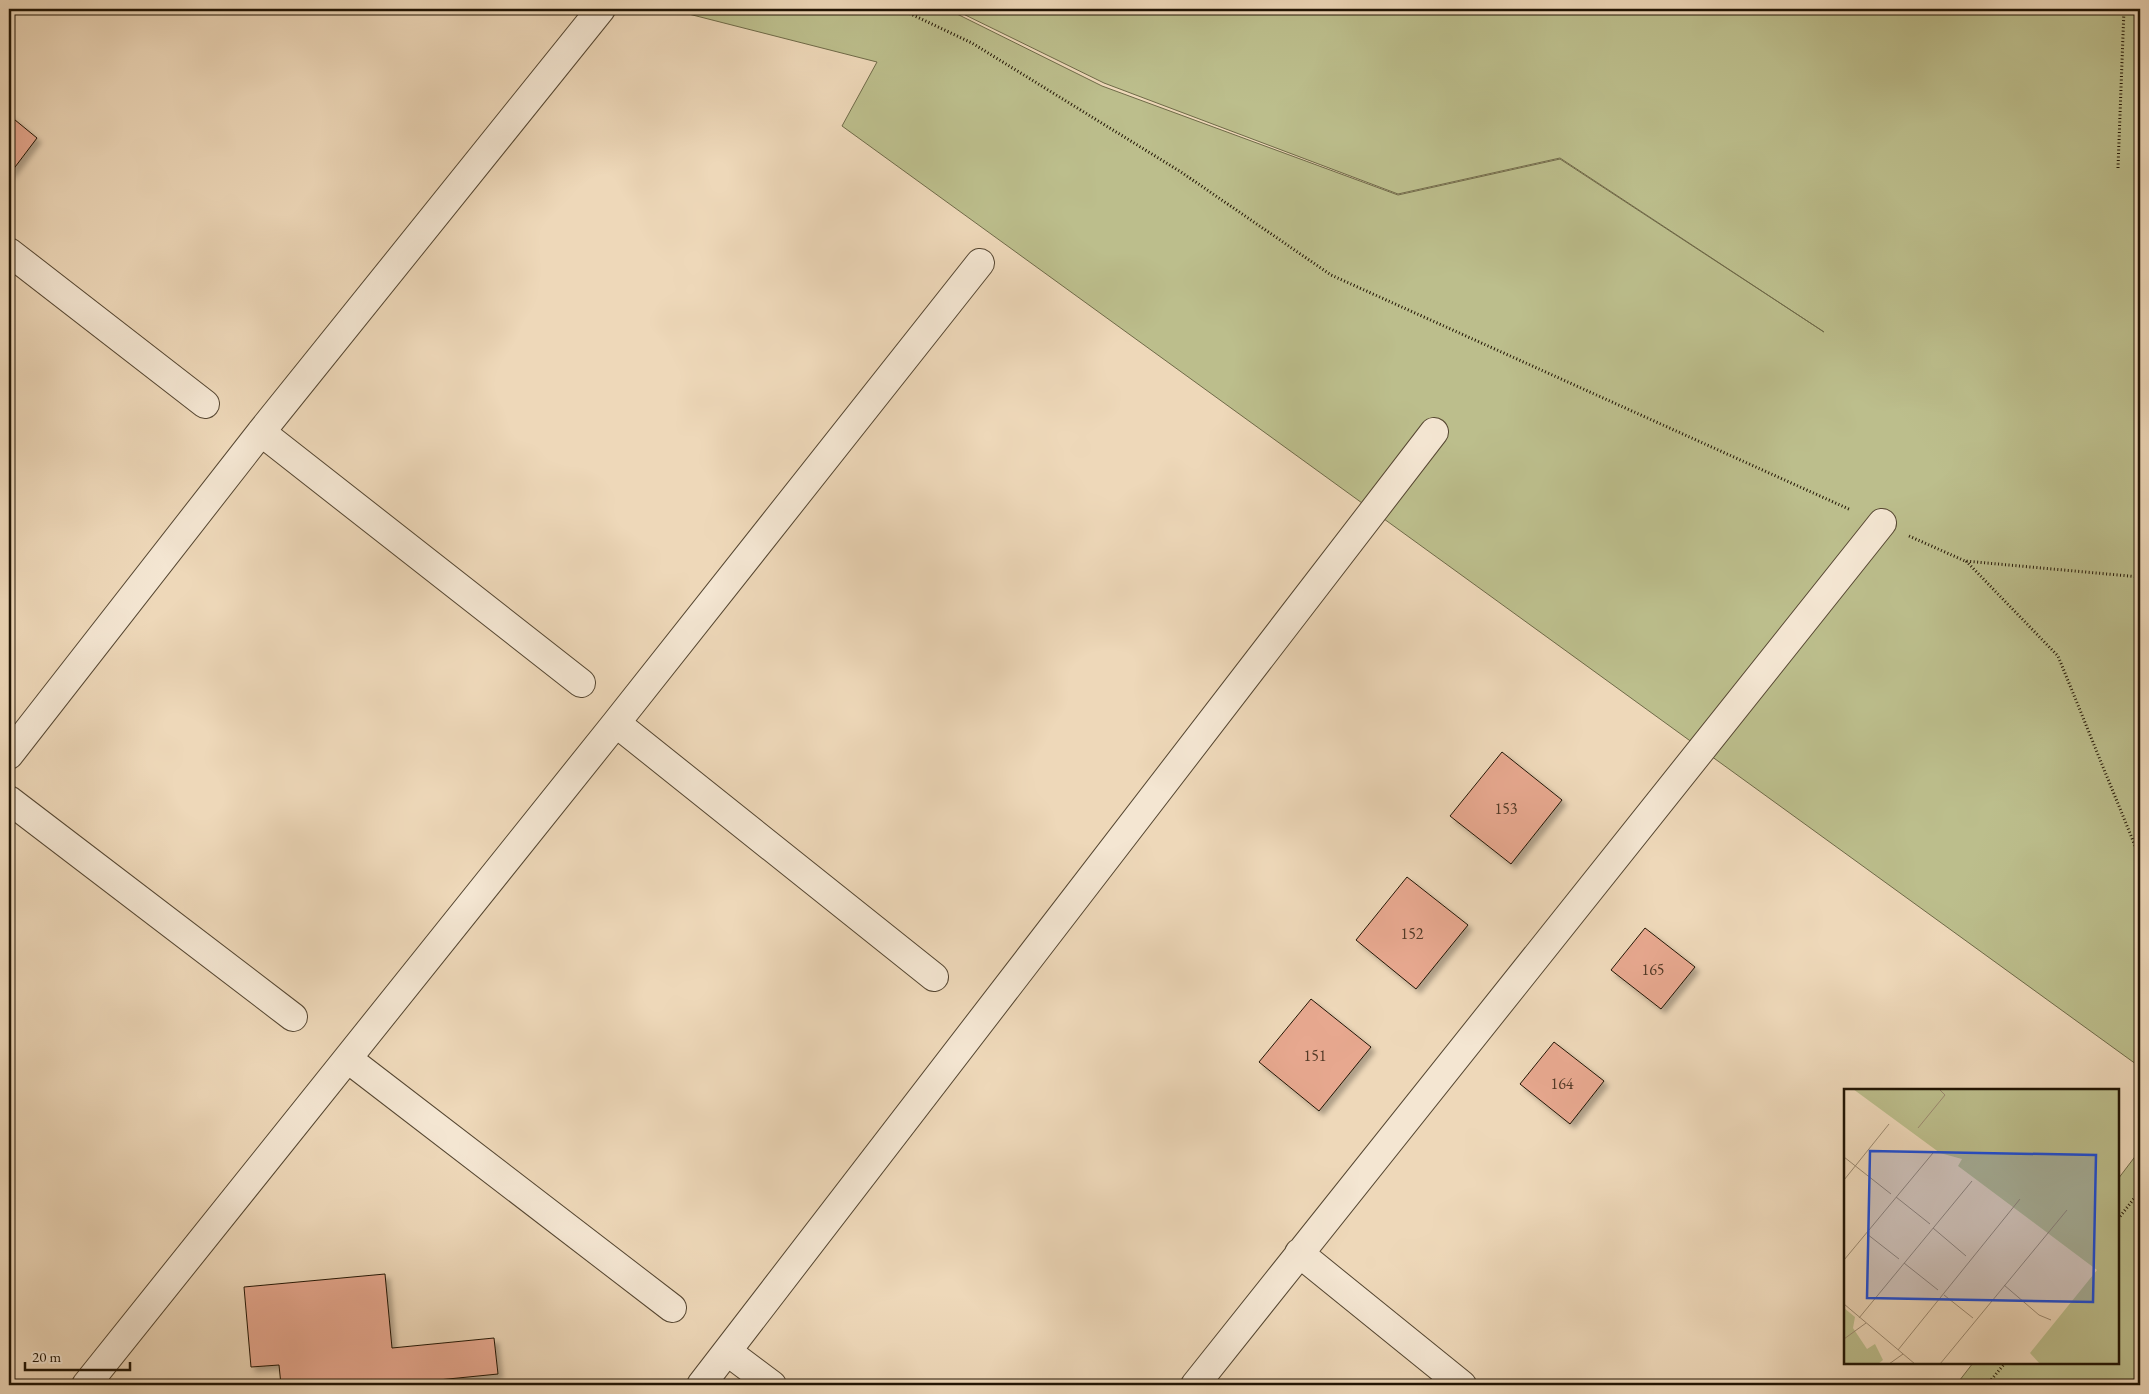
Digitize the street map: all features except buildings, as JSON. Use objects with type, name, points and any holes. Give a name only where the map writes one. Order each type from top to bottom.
[{"type":"street","points":[[9,755],[261,432],[601,9]]},
{"type":"street","points":[[9,252],[205,404]]},
{"type":"street","points":[[86,1385],[616,723],[980,263]]},
{"type":"street","points":[[261,432],[581,683]]},
{"type":"street","points":[[701,1385],[1434,432]]},
{"type":"street","points":[[1195,1385],[1882,523]]},
{"type":"street","points":[[616,723],[934,977]]},
{"type":"street","points":[[9,800],[293,1017]]},
{"type":"street","points":[[348,1059],[672,1308]]},
{"type":"street","points":[[1299,1253],[1462,1385]]},
{"type":"street","points":[[728,1352],[772,1385]]},
{"type":"path","points":[[900,9],[972,43],[1181,172],[1330,275],[1966,561],[2140,577]]},
{"type":"path","points":[[2118,168],[2124,9]]},
{"type":"path","points":[[1966,561],[2058,656],[2140,858]]},
{"type":"path","points":[[2119,1218],[2140,1191]]},
{"type":"path","points":[[1988,1385],[2004,1364]]},
{"type":"green space","points":[[669,9],[947,9],[1102,86],[1398,195],[1560,159],[1824,332],[1560,158],[1398,194],[1104,83],[953,9],[2140,9],[2140,1067],[842,126],[877,62]]},
{"type":"green space","points":[[2140,1150],[2140,1385],[1956,1385],[1972,1364],[2119,1364],[2119,1178]]}]
